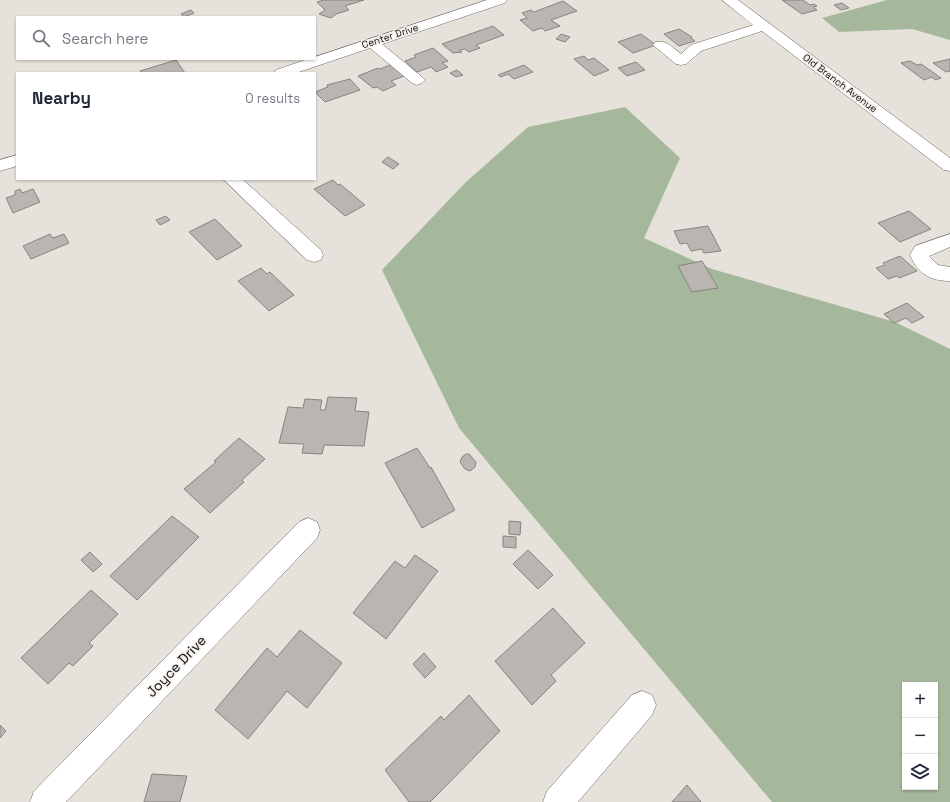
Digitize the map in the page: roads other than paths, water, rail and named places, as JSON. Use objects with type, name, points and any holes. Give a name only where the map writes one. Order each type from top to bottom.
[{"type":"street","name":"Center Drive","points":[[284,72],[500,0]]},
{"type":"street","name":"Old Branch Avenue","points":[[729,0],[950,166]]},
{"type":"street","points":[[660,45],[681,61],[696,48],[764,26]]},
{"type":"street","points":[[372,43],[417,80]]},
{"type":"street","points":[[0,166],[16,160]]},
{"type":"street","points":[[233,180],[314,255]]},
{"type":"street","points":[[950,240],[922,251],[919,255],[924,266],[930,270],[938,273],[950,274]]},
{"type":"street","name":"Joyce Drive","points":[[45,802],[308,530]]},
{"type":"street","points":[[558,802],[642,705]]}]
